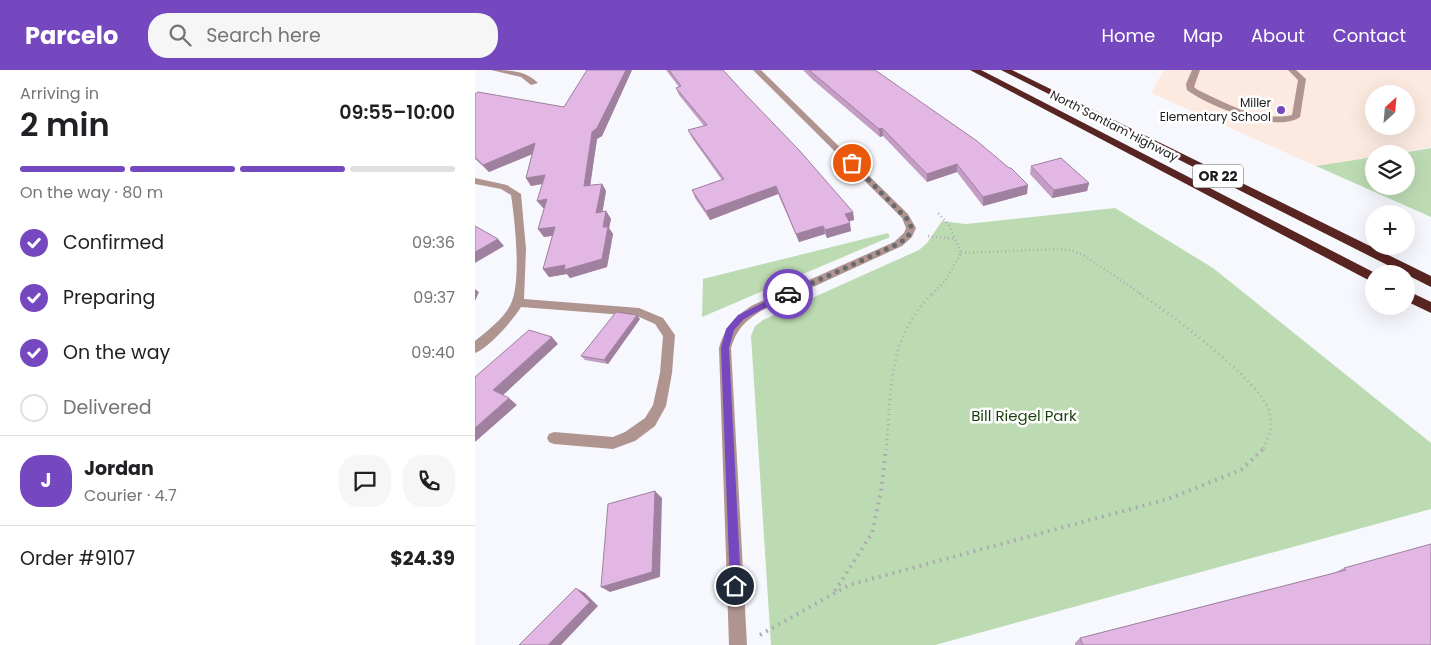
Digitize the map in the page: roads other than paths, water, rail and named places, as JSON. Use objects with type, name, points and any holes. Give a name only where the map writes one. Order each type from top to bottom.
[{"type":"highway","name":"North Santiam Highway","points":[[974,70],[1365,273]]},
{"type":"highway","name":"North Santiam Highway","points":[[1005,70],[1431,282]]},
{"type":"highway","points":[[1415,300],[1431,308]]},
{"type":"street","points":[[497,70],[523,75],[534,84]]},
{"type":"street","points":[[738,645],[725,348],[730,329],[741,317],[757,308],[898,244],[909,237],[912,229],[910,222],[905,216],[757,70]]},
{"type":"street","points":[[1196,70],[1190,84],[1190,88],[1195,92],[1255,116],[1275,120],[1296,117],[1302,79],[1292,70]]},
{"type":"street","points":[[475,181],[504,187],[516,194],[521,282],[518,303],[475,348]]},
{"type":"street","points":[[518,303],[639,312],[659,321],[669,335],[666,373],[659,406],[650,422],[630,437],[613,443],[554,438]]},
{"type":"place","name":"Miller Elementary School","points":[[1281,110]]},
{"type":"park label","name":"Bill Riegel Park","points":[[1024,416]]}]
